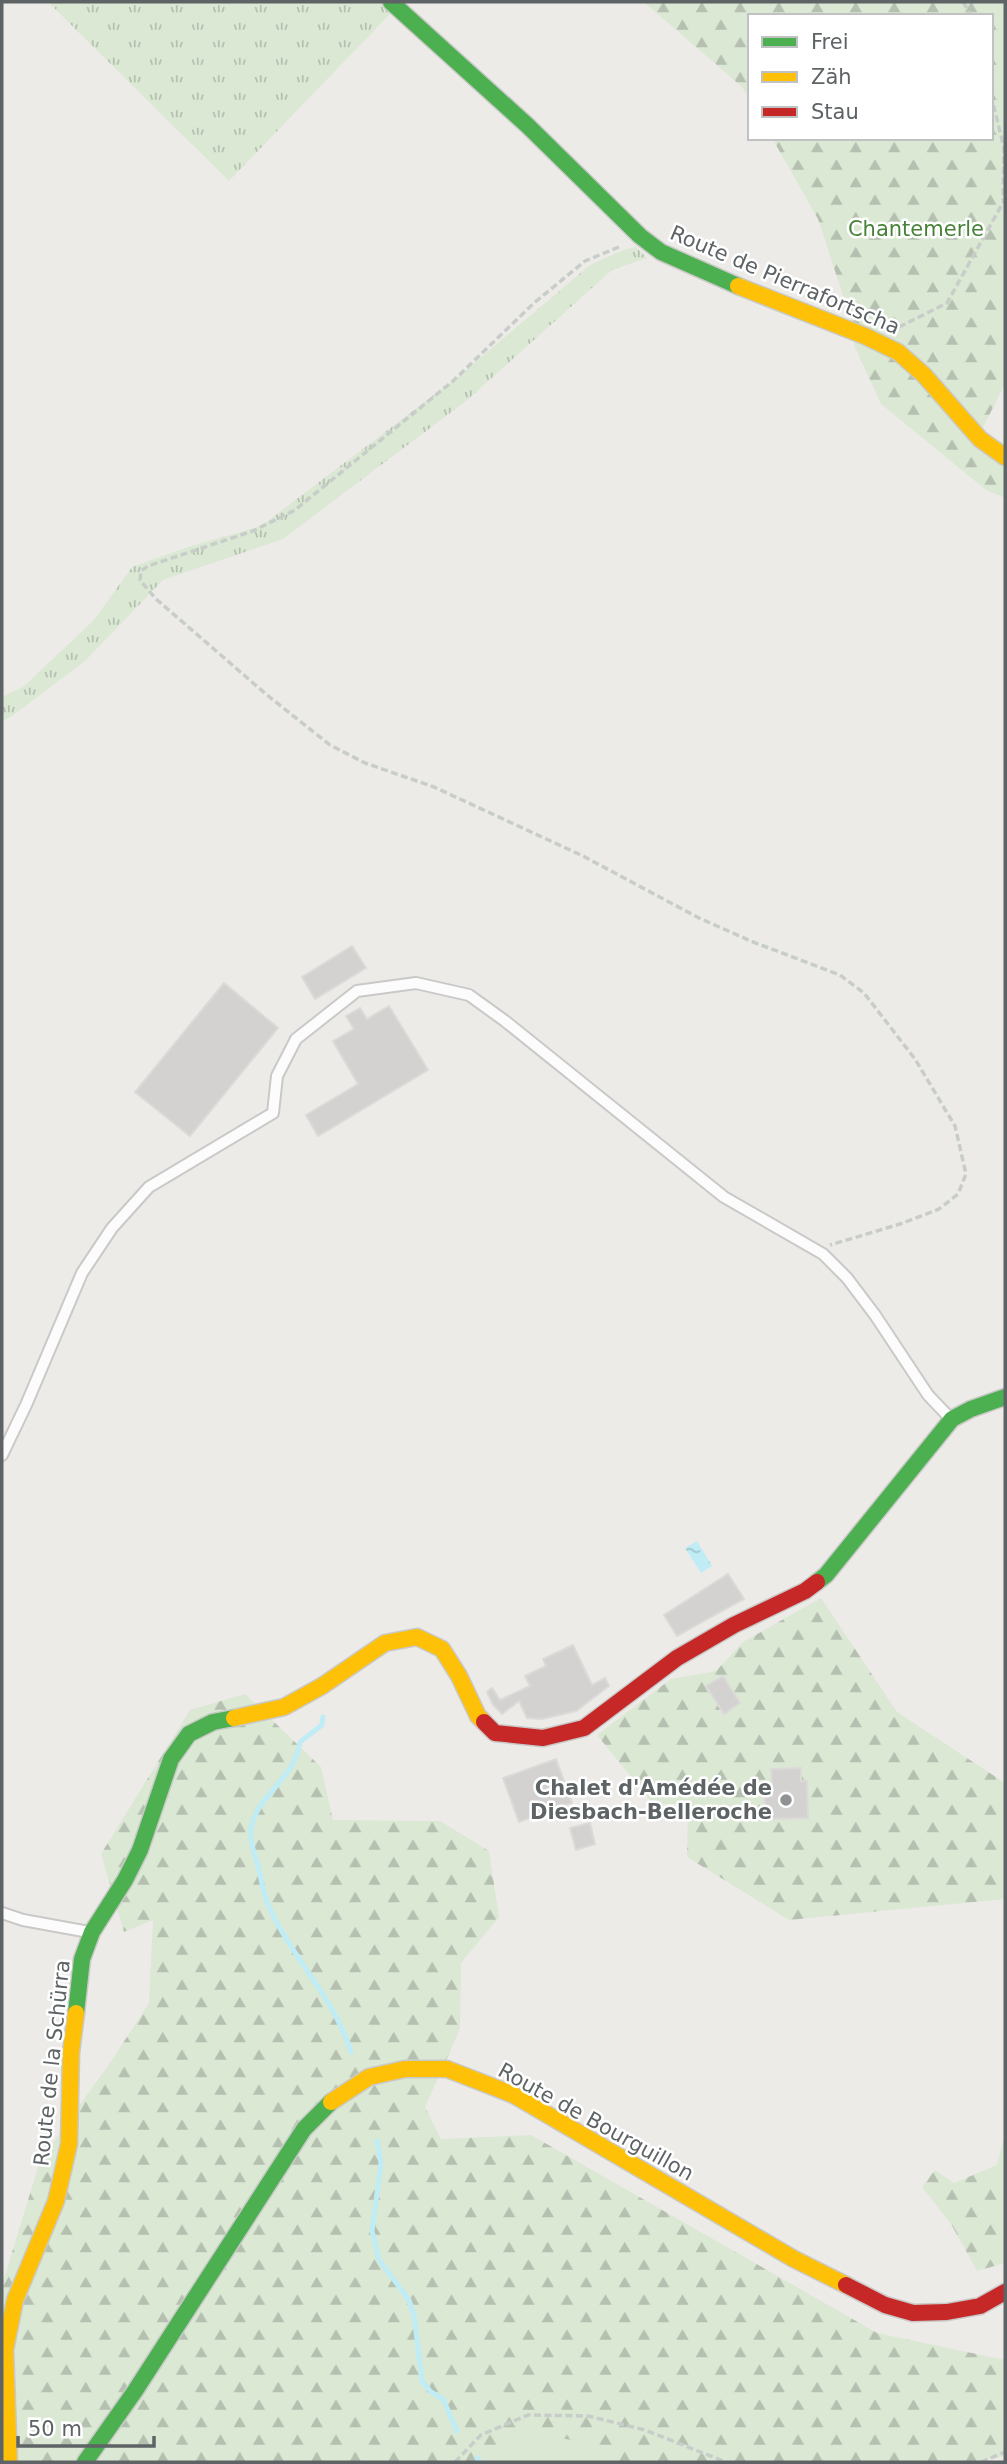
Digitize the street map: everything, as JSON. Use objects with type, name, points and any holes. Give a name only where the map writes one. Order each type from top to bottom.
[{"type":"street","name":"Route de Pierrafortscha","points":[[391,2],[528,126],[640,236],[661,252],[898,352],[924,374],[980,439],[1005,457]]},
{"type":"street","name":"Route de la Schürra","points":[[9,2462],[5,2350],[15,2300],[56,2201],[69,2144],[71,2052],[82,1959],[92,1932],[140,1850],[171,1759],[189,1734],[213,1722],[284,1707],[322,1686],[385,1643],[416,1637],[442,1649],[459,1676],[478,1716],[495,1733],[543,1738],[584,1728],[677,1658],[734,1625],[805,1591],[826,1575],[952,1419],[1005,1397]]},
{"type":"street","name":"Route de Bourguillon","points":[[85,2462],[135,2391],[304,2129],[335,2097],[369,2077],[405,2069],[447,2069],[514,2095],[794,2259],[885,2305],[913,2312],[947,2312],[980,2306],[1005,2292]]},
{"type":"lane","points":[[2,1455],[82,1273],[112,1228],[149,1187],[273,1113],[277,1076],[296,1039],[357,990],[416,983],[469,995],[724,1197],[823,1254],[847,1278],[876,1315],[928,1395],[952,1419]]},
{"type":"lane","points":[[2,1913],[23,1920],[92,1932]]},
{"type":"path","points":[[884,345],[897,328],[947,303],[1004,200],[1004,148],[993,103]]},
{"type":"path","points":[[640,236],[585,261],[534,303],[453,382],[295,510],[253,531],[148,566],[141,571],[140,580],[166,608],[330,745],[365,763],[434,787],[583,856],[699,918],[840,975],[864,993],[915,1059],[955,1125],[966,1174],[958,1194],[939,1209],[900,1224],[832,1243],[823,1254]]},
{"type":"path","points":[[455,2462],[481,2435],[528,2415],[588,2416],[645,2430],[726,2462]]},
{"type":"path","points":[[981,2462],[1005,2452]]},
{"type":"green space","points":[[48,2],[380,2],[391,13],[229,181]]},
{"type":"green space","name":"Chantemerle","points":[[644,2],[1005,2],[1005,384],[975,443],[1005,465],[1005,498],[986,490],[881,404],[854,345],[853,326],[818,219],[773,140],[993,140],[993,14],[748,14],[748,97],[742,87]]},
{"type":"green space","points":[[636,247],[647,258],[612,270],[466,401],[283,539],[163,580],[85,661],[2,721],[2,697],[23,687],[94,620],[132,567],[261,526],[459,376],[590,265]]},
{"type":"green space","points":[[821,1598],[897,1712],[1005,1783],[1005,1899],[789,1920],[687,1857],[688,1803],[654,1805],[597,1735],[671,1679],[716,1671],[743,1642]]},
{"type":"green space","points":[[245,1694],[321,1767],[333,1820],[440,1821],[489,1851],[499,1917],[461,1963],[460,2029],[425,2107],[441,2139],[531,2135],[877,2333],[1005,2360],[1005,2456],[975,2462],[2,2462],[2,2285],[40,2161],[149,2003],[153,1920],[124,1932],[101,1854],[190,1710]]},
{"type":"green space","points":[[1005,2134],[1005,2263],[977,2271],[951,2224],[922,2187],[935,2170],[954,2183],[997,2165]]},
{"type":"green space","points":[[532,2433],[594,2444],[617,2462],[480,2462],[489,2454]]},
{"type":"water","points":[[697,1541],[712,1566],[701,1573],[685,1548]]},
{"type":"building","points":[[352,946],[366,968],[315,999],[302,977]]},
{"type":"building","points":[[224,983],[278,1028],[190,1136],[135,1092]]},
{"type":"building","points":[[389,1006],[428,1070],[318,1136],[306,1115],[358,1084],[333,1041],[354,1029],[346,1016],[360,1008],[367,1019]]},
{"type":"building","points":[[728,1574],[744,1599],[677,1636],[664,1615]]},
{"type":"building","points":[[573,1645],[592,1685],[605,1678],[609,1686],[576,1711],[542,1719],[527,1718],[519,1701],[502,1714],[493,1705],[487,1692],[492,1688],[500,1700],[530,1686],[525,1676],[546,1666],[543,1659]]},
{"type":"building","points":[[723,1676],[740,1703],[724,1714],[706,1686]]},
{"type":"building","points":[[556,1759],[572,1803],[519,1822],[503,1778]]},
{"type":"building","name":"Chalet d'Amédée de Diesbach-Belleroche","points":[[801,1768],[801,1781],[807,1781],[808,1818],[765,1819],[764,1783],[772,1783],[771,1769]]},
{"type":"building","points":[[590,1823],[595,1844],[576,1850],[570,1828]]},
{"type":"waterway","points":[[323,1717],[322,1725],[300,1742],[291,1766],[260,1806],[254,1817],[251,1838],[267,1902],[287,1940],[334,2013],[351,2052]]},
{"type":"waterway","points":[[377,2141],[381,2163],[372,2231],[379,2260],[409,2300],[414,2315],[422,2381],[431,2392],[443,2399],[457,2431]]},
{"type":"waterway","points":[[477,2458],[480,2462]]},
{"type":"traffic: fast","points":[[391,2],[528,126],[640,236],[661,252],[738,286]]},
{"type":"traffic: fast","points":[[817,1582],[826,1575],[952,1419],[1005,1397]]},
{"type":"traffic: fast","points":[[76,2013],[82,1959],[92,1932],[125,1880],[140,1850],[171,1759],[189,1734],[213,1722],[234,1718]]},
{"type":"traffic: fast","points":[[85,2462],[135,2391],[304,2129],[331,2102]]},
{"type":"traffic: slow","points":[[738,286],[865,336],[898,352],[924,375],[980,439],[1005,457]]},
{"type":"traffic: slow","points":[[234,1718],[284,1707],[322,1686],[385,1643],[417,1637],[442,1649],[459,1676],[478,1716],[484,1722]]},
{"type":"traffic: slow","points":[[9,2462],[5,2350],[15,2300],[56,2201],[69,2144],[71,2052],[76,2013]]},
{"type":"traffic: slow","points":[[331,2102],[369,2077],[405,2069],[447,2069],[514,2095],[794,2259],[846,2285]]},
{"type":"traffic: jam","points":[[484,1722],[495,1733],[543,1738],[584,1728],[677,1658],[734,1625],[805,1591],[817,1582]]},
{"type":"traffic: jam","points":[[846,2285],[885,2305],[913,2313],[947,2312],[980,2306],[1005,2292]]},
{"type":"place","name":"Chalet d'Amédée de Diesbach-Belleroche","points":[[786,1800]]}]
